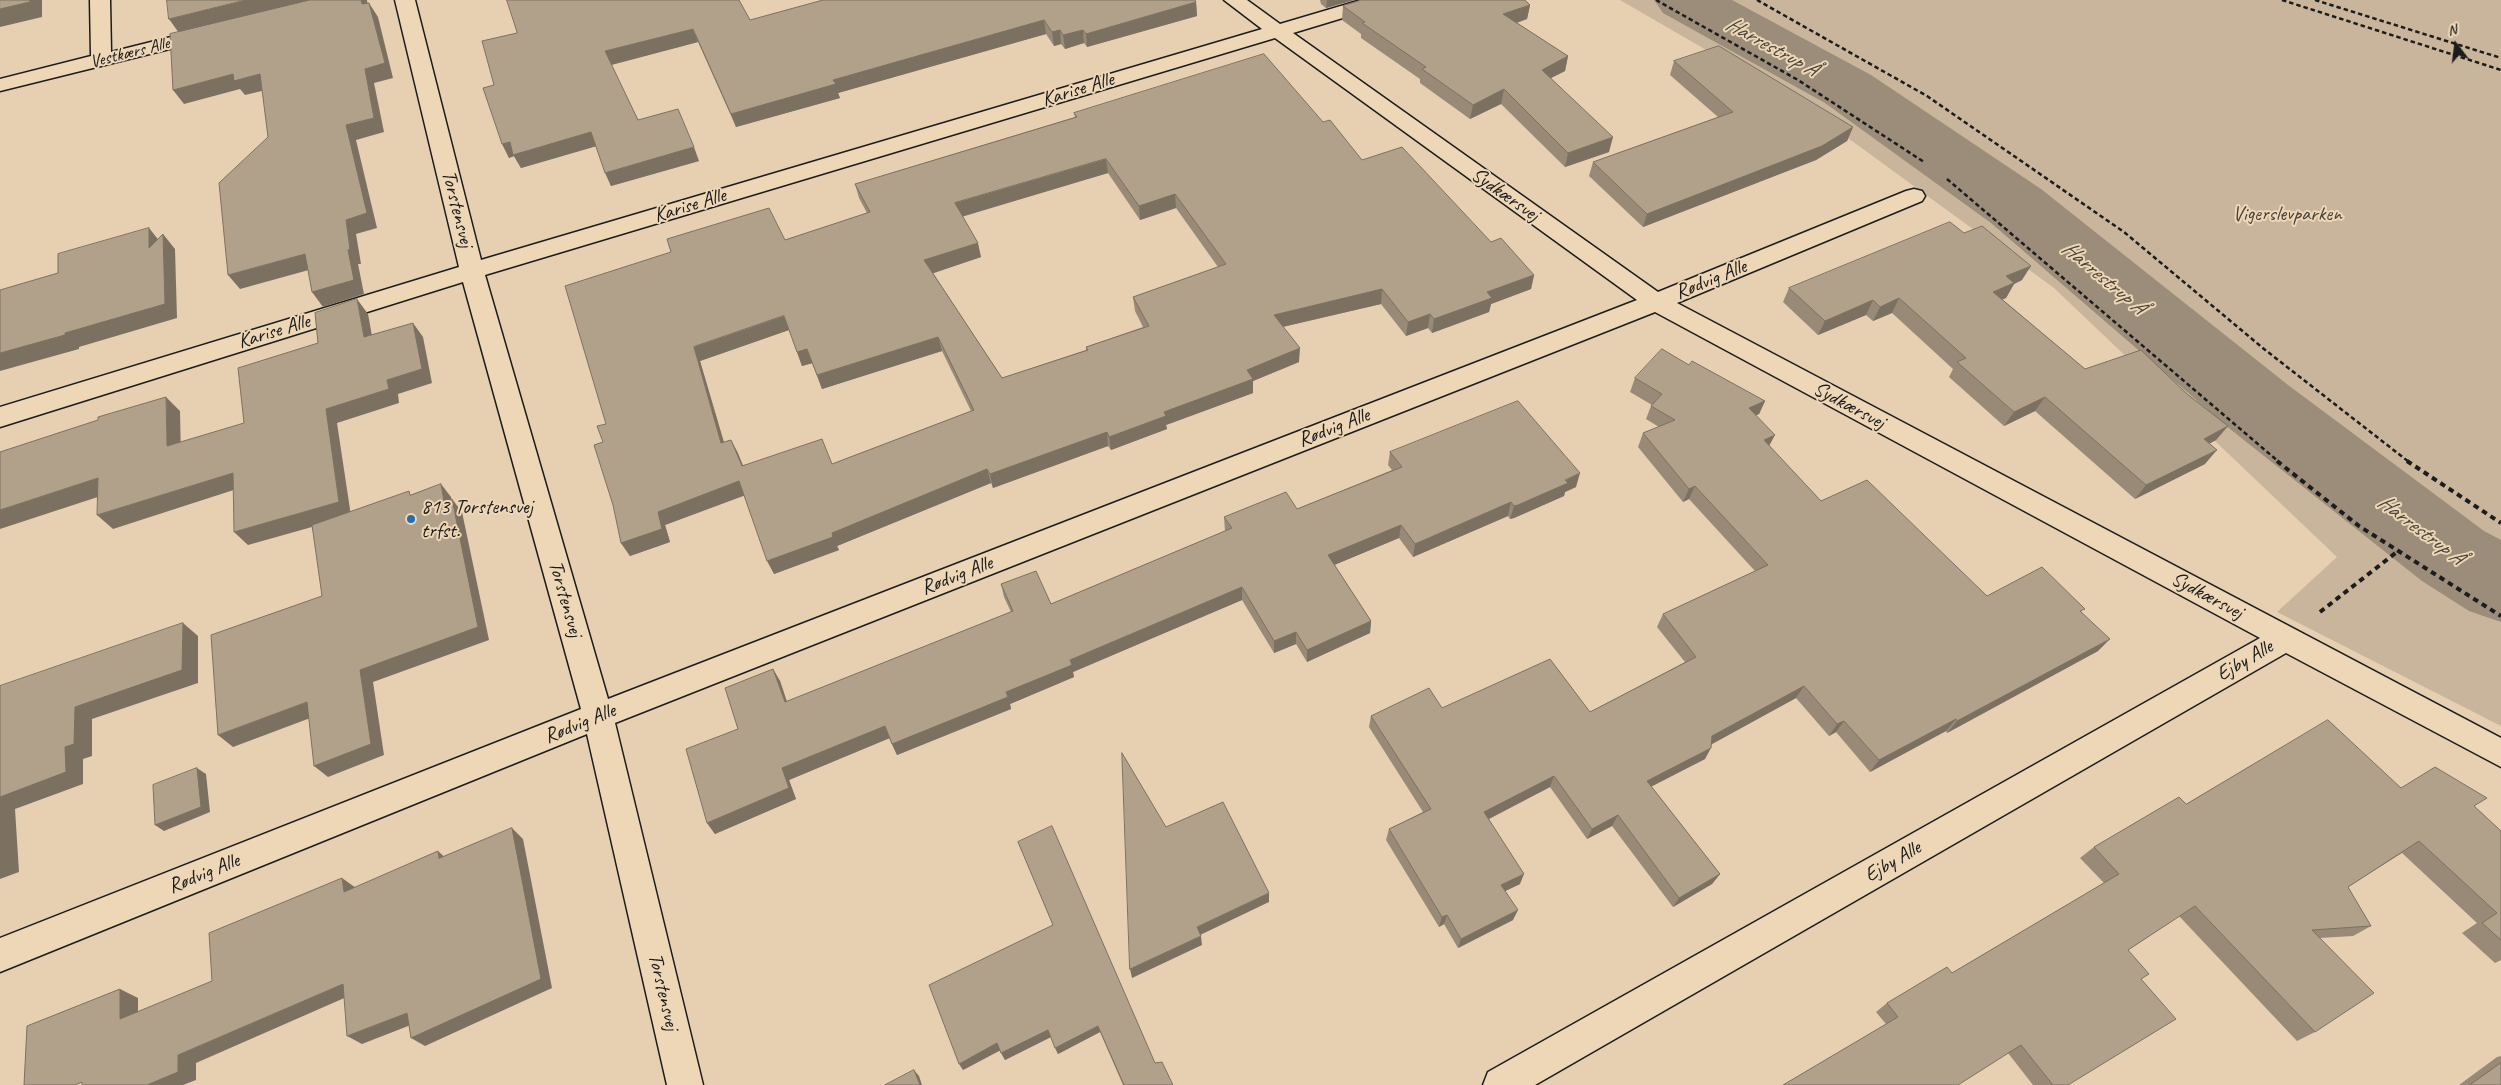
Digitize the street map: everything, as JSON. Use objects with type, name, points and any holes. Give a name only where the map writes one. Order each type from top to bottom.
[{"type":"street","points":[[100,0],[101,60]]},
{"type":"street","name":"Torstensvej","points":[[404,0],[472,271],[598,716],[685,1085]]},
{"type":"street","name":"Sydkærsvej","points":[[1234,0],[1275,32],[1656,302],[2501,753]]},
{"type":"street","name":"Karise Alle","points":[[0,417],[472,271],[1382,0]]},
{"type":"street","name":"Vestkærs Alle","points":[[0,85],[224,30]]},
{"type":"street","name":"Rødvig Alle","points":[[0,955],[598,716],[1656,302],[1914,196]]},
{"type":"street","name":"Ejby Alle","points":[[1501,1085],[2286,638]]},
{"type":"path","points":[[1656,0],[1798,80],[1928,165]]},
{"type":"path","points":[[1758,0],[1926,96],[2000,144],[2124,232],[2264,349],[2402,458],[2501,523]]},
{"type":"path","points":[[2282,0],[2501,70]]},
{"type":"path","points":[[2315,0],[2501,58]]},
{"type":"path","points":[[1943,176],[2075,285],[2257,445],[2359,526],[2501,616]]},
{"type":"path","points":[[2286,638],[2398,551]]},
{"type":"green space","name":"Vigerslevparken","points":[[1620,0],[2501,0],[2501,726],[2277,612],[2337,557],[2054,288],[1808,109]]},
{"type":"building","points":[[0,0],[30,0],[30,2],[0,9]]},
{"type":"building","points":[[167,0],[246,0],[169,19]]},
{"type":"building","points":[[310,0],[361,0],[362,4],[369,3],[385,63],[365,69],[374,118],[346,125],[367,213],[346,220],[350,249],[348,250],[354,280],[312,292],[305,254],[228,275],[219,183],[268,137],[260,74],[234,81],[233,74],[173,90],[170,34]]},
{"type":"building","points":[[507,0],[739,0],[750,20],[823,0],[1195,0],[1196,2],[1086,34],[1083,30],[1063,35],[1060,30],[1052,32],[1044,20],[833,80],[836,84],[731,114],[693,29],[605,51],[638,120],[678,109],[694,147],[605,173],[591,132],[513,155],[510,142],[502,144],[483,88],[494,85],[482,41],[517,33]]},
{"type":"building","points":[[1362,0],[1525,0],[1530,5],[1503,14],[1568,56],[1542,70],[1613,137],[1568,153],[1504,89],[1473,105],[1422,69],[1426,67],[1362,23],[1365,22],[1343,6]]},
{"type":"building","points":[[1719,46],[1853,127],[1822,146],[1647,214],[1593,162],[1733,112],[1674,61]]},
{"type":"building","points":[[1264,54],[1323,122],[1330,120],[1362,160],[1402,147],[1491,242],[1501,238],[1534,275],[1487,292],[1492,298],[1434,319],[1430,314],[1408,322],[1382,289],[1274,315],[1300,348],[1247,370],[1253,379],[1164,412],[1166,416],[1109,437],[1107,432],[990,474],[987,469],[832,533],[833,537],[767,561],[739,481],[658,512],[662,529],[621,543],[613,505],[594,445],[603,442],[597,426],[606,424],[565,286],[671,252],[667,239],[769,208],[785,240],[870,212],[855,184],[1077,117],[1074,113]],"holes":[[[1106,159],[1139,206],[1175,194],[1226,264],[1133,297],[1149,326],[1086,347],[1088,350],[1002,378],[924,260],[978,243],[955,203]],[[784,316],[797,352],[807,349],[817,375],[938,337],[974,410],[832,464],[822,439],[742,466],[731,440],[721,443],[694,347]]]},
{"type":"building","points":[[1950,222],[1964,233],[1982,226],[2031,266],[2006,276],[2014,283],[1993,292],[2085,369],[2141,350],[2187,394],[2228,426],[2204,439],[2217,450],[2146,485],[2045,397],[2014,412],[1957,362],[1966,358],[1899,298],[1880,307],[1873,300],[1825,321],[1789,288]]},
{"type":"building","points":[[149,228],[149,248],[163,234],[165,304],[0,353],[0,290],[58,273],[58,254]]},
{"type":"building","points":[[357,299],[364,337],[413,323],[422,369],[387,380],[389,389],[326,409],[339,502],[234,532],[233,473],[97,515],[98,478],[0,510],[0,452],[98,420],[98,417],[166,397],[167,446],[244,423],[238,368],[318,343],[315,313]]},
{"type":"building","points":[[1662,349],[1689,365],[1692,361],[1765,401],[1749,408],[1775,435],[1764,440],[1821,501],[1867,480],[1987,596],[2042,567],[2085,609],[2080,611],[2110,639],[1957,721],[1956,719],[1879,760],[1844,721],[1837,724],[1804,686],[1712,736],[1711,748],[1647,781],[1720,874],[1679,898],[1618,815],[1592,829],[1554,776],[1484,812],[1524,874],[1501,885],[1518,910],[1461,939],[1447,915],[1442,917],[1389,829],[1431,809],[1371,716],[1429,688],[1442,708],[1550,659],[1590,712],[1696,657],[1663,614],[1768,565],[1695,486],[1689,489],[1643,433],[1675,420],[1651,406],[1662,394],[1635,378]]},
{"type":"building","points":[[1518,401],[1580,473],[1565,480],[1568,483],[1518,505],[1514,506],[1511,502],[1415,544],[1401,525],[1328,555],[1371,621],[1307,650],[1296,632],[1274,641],[1242,587],[1070,660],[1072,665],[1006,692],[1008,697],[892,744],[885,726],[782,768],[789,788],[707,823],[686,749],[738,729],[725,688],[773,669],[785,702],[1013,611],[1001,584],[1036,571],[1051,604],[1232,528],[1224,517],[1286,492],[1297,509],[1402,467],[1390,452]]},
{"type":"building","points":[[441,484],[444,502],[452,499],[478,627],[360,670],[371,744],[314,766],[307,702],[218,735],[211,635],[322,596],[312,525],[409,491],[410,495]]},
{"type":"building","points":[[183,623],[182,670],[75,707],[74,744],[65,747],[66,772],[0,797],[0,686]]},
{"type":"building","points":[[2328,720],[2401,788],[2435,767],[2487,798],[2474,806],[2501,831],[2501,940],[2482,923],[2497,913],[2419,841],[2348,887],[2371,926],[2312,930],[2374,993],[2315,1032],[2195,906],[2128,950],[2149,974],[2141,979],[2176,1019],[2068,1085],[2053,1085],[2021,1045],[1958,1085],[1783,1085],[1898,1017],[1887,1003],[1947,967],[1952,973],[2119,874],[2094,847],[2179,797],[2186,804]]},
{"type":"building","points":[[1122,753],[1166,827],[1223,802],[1269,893],[1197,927],[1201,936],[1130,969]]},
{"type":"building","points":[[197,768],[201,807],[155,825],[153,785]]},
{"type":"building","points":[[1052,826],[1155,1063],[1162,1062],[1173,1085],[1124,1085],[1098,1026],[1055,1048],[1048,1030],[1001,1053],[997,1043],[959,1064],[929,985],[1053,925],[1018,842]]},
{"type":"building","points":[[512,828],[541,979],[411,1038],[407,1013],[347,1036],[343,984],[178,1055],[178,1072],[147,1085],[82,1085],[82,1082],[75,1085],[24,1085],[27,1026],[120,989],[120,1019],[212,981],[209,933],[342,878],[344,892],[438,851],[439,858]]},
{"type":"building","points":[[2501,1063],[2501,1085],[2470,1085]]},
{"type":"building","points":[[914,1070],[920,1085],[885,1085]]},
{"type":"waterway","name":"Harrestrup Å","points":[[1685,0],[1848,89],[2016,206],[2259,407],[2453,556],[2501,585]]},
{"type":"place","name":"813 Torstensvej trfst.","points":[[411,519]]}]
